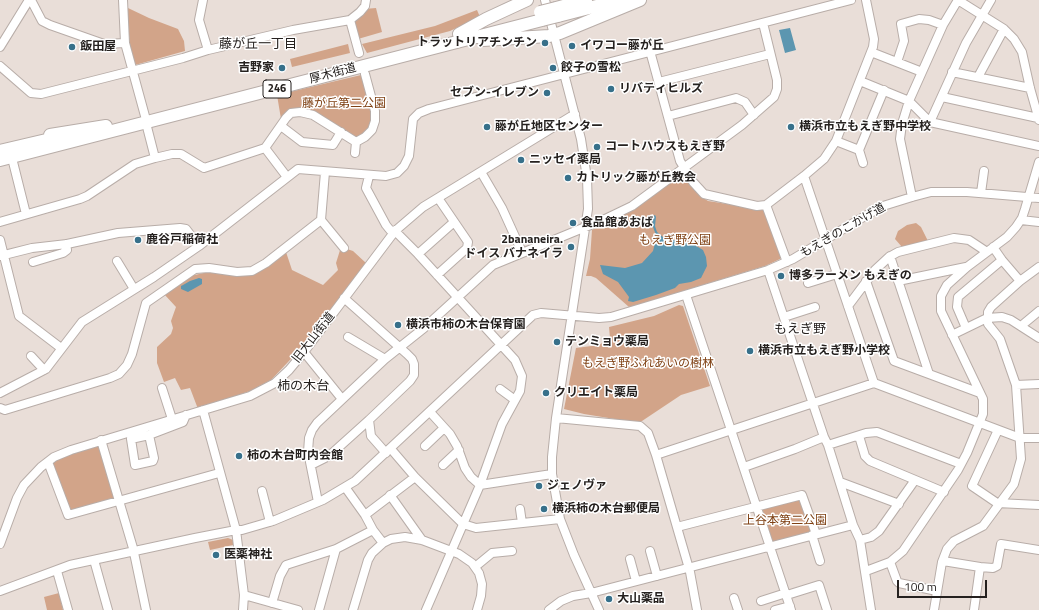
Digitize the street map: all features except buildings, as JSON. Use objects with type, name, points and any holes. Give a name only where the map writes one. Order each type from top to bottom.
[{"type":"highway","points":[[461,37],[486,19],[527,0]]},
{"type":"highway","name":"厚木街道","points":[[557,12],[586,0]]},
{"type":"highway","name":"厚木街道","points":[[4,160],[145,120],[541,16],[620,0]]},
{"type":"highway","points":[[461,37],[488,40],[554,35],[640,0]]},
{"type":"highway","name":"厚木街道","points":[[0,151],[106,126],[145,120]]},
{"type":"highway","name":"246","points":[[0,145],[106,126]]},
{"type":"street","points":[[0,47],[30,0],[42,21],[50,25],[104,44],[125,43]]},
{"type":"street","points":[[123,0],[125,43],[155,158]]},
{"type":"street","points":[[203,0],[199,20],[208,50]]},
{"type":"street","points":[[0,66],[31,94],[41,94],[208,50],[293,30],[350,20],[360,12],[366,0]]},
{"type":"street","points":[[545,0],[575,114],[588,178],[588,209],[586,226],[556,418],[552,457],[552,474],[560,519],[574,556],[599,610]]},
{"type":"street","points":[[0,393],[44,370],[82,322],[199,246],[298,169],[325,172],[354,170],[369,176],[386,176],[396,173],[404,166],[409,156],[414,120],[419,114],[428,109],[851,0]]},
{"type":"street","points":[[650,51],[680,161],[693,182],[704,194],[757,206],[766,205],[824,160],[836,141],[871,52],[874,39],[866,0]]},
{"type":"street","points":[[912,196],[900,139],[902,124],[922,72],[943,25],[958,0],[1004,29],[1014,38],[1022,52],[1039,119],[942,97]]},
{"type":"street","points":[[930,122],[966,43],[991,0]]},
{"type":"street","points":[[897,62],[904,41],[901,24],[919,19],[929,20],[943,25]]},
{"type":"street","points":[[350,20],[359,53]]},
{"type":"street","points":[[318,502],[308,445],[312,430],[316,423],[385,359],[424,328],[493,265],[605,219],[632,206],[742,125],[774,97],[777,89],[776,80],[763,23]]},
{"type":"street","points":[[978,77],[1004,29]]},
{"type":"street","points":[[871,52],[922,72]]},
{"type":"street","points":[[659,82],[770,54]]},
{"type":"street","points":[[952,72],[1030,88]]},
{"type":"street","points":[[356,142],[365,137],[372,130],[375,121],[375,111],[365,74]]},
{"type":"street","points":[[860,80],[910,101],[930,122],[1039,146]]},
{"type":"street","points":[[863,162],[859,150],[884,90]]},
{"type":"street","points":[[668,116],[736,98],[745,102],[754,115]]},
{"type":"street","points":[[0,222],[87,196],[135,164],[155,158],[172,154],[181,154],[204,168],[265,148],[291,113],[300,112],[313,115],[356,142]]},
{"type":"street","name":"旧大山街道","points":[[0,544],[12,510],[24,485],[41,467],[54,457],[101,440],[250,396],[275,383],[289,370],[304,352],[395,231],[423,207],[575,114]]},
{"type":"street","points":[[281,126],[302,142],[333,145],[341,132]]},
{"type":"street","points":[[836,141],[859,150]]},
{"type":"street","points":[[355,153],[356,142]]},
{"type":"street","points":[[265,148],[287,177]]},
{"type":"street","points":[[4,160],[26,214]]},
{"type":"street","points":[[866,571],[890,562],[903,551],[965,459],[980,423],[984,405],[980,393],[941,311],[941,296],[947,285],[967,267],[1007,237],[1020,220],[1029,198],[1039,162]]},
{"type":"street","points":[[982,193],[984,171]]},
{"type":"street","points":[[325,172],[321,220],[344,248]]},
{"type":"street","points":[[481,172],[502,208],[522,252]]},
{"type":"street","points":[[369,176],[366,188],[386,225],[390,230],[395,231],[418,254],[501,344],[515,360],[522,376],[520,390],[502,424],[480,485],[426,610]]},
{"type":"street","points":[[804,176],[874,383]]},
{"type":"street","name":"もえぎのこかげ道","points":[[0,591],[70,565],[242,530],[295,513],[318,502],[355,481],[533,315],[541,313],[599,318],[611,317],[768,270],[813,248],[883,206],[912,196],[938,192],[982,193],[1039,198]]},
{"type":"street","points":[[437,275],[467,248],[468,242],[438,198]]},
{"type":"street","points":[[766,205],[787,262]]},
{"type":"street","points":[[0,408],[5,410],[119,374],[127,365],[132,354],[146,304],[194,269],[209,268],[237,272],[252,271],[266,263],[321,220]]},
{"type":"street","points":[[1020,220],[1039,222]]},
{"type":"street","points":[[418,254],[454,222]]},
{"type":"street","points":[[2,255],[32,248],[66,244],[118,233],[180,228],[186,229],[199,246]]},
{"type":"street","points":[[848,306],[875,270],[890,256],[898,252],[954,238],[969,240],[990,249],[1002,260],[1020,281]]},
{"type":"street","points":[[0,240],[2,255],[19,316],[61,348]]},
{"type":"street","points":[[33,262],[63,253],[67,250],[66,244]]},
{"type":"street","points":[[890,256],[929,374]]},
{"type":"street","points":[[966,328],[957,307],[958,297],[1002,260]]},
{"type":"street","points":[[120,263],[134,289]]},
{"type":"street","points":[[898,281],[967,267]]},
{"type":"street","points":[[934,610],[943,561],[947,549],[954,541],[983,526],[1014,484],[1020,459],[1016,385],[1000,339],[988,324],[987,318],[991,307],[1020,281],[1039,267]]},
{"type":"street","points":[[768,270],[814,402],[853,525],[860,540],[871,610]]},
{"type":"street","points":[[808,283],[837,274]]},
{"type":"street","points":[[866,281],[894,361],[980,393]]},
{"type":"street","points":[[686,295],[791,608],[775,610]]},
{"type":"street","points":[[311,465],[330,456],[410,381],[414,375],[412,359],[344,298]]},
{"type":"street","points":[[784,317],[815,307]]},
{"type":"street","points":[[1021,326],[1039,311]]},
{"type":"street","points":[[952,335],[987,318],[1002,317],[1011,320],[1039,338]]},
{"type":"street","points":[[348,338],[385,359]]},
{"type":"street","points":[[304,352],[342,399]]},
{"type":"street","points":[[31,356],[44,370]]},
{"type":"street","points":[[656,455],[874,383],[1020,438],[1039,438]]},
{"type":"street","points":[[1016,385],[1039,384]]},
{"type":"street","points":[[500,389],[515,400]]},
{"type":"street","points":[[162,392],[172,419]]},
{"type":"street","points":[[203,410],[219,473],[236,530],[244,595],[243,610]]},
{"type":"street","points":[[430,412],[454,440],[465,468],[471,477],[480,485]]},
{"type":"street","points":[[149,435],[183,422],[186,415]]},
{"type":"street","points":[[556,418],[640,426],[648,432],[677,527],[688,567],[697,610]]},
{"type":"street","points":[[369,420],[371,436],[463,524],[476,528],[560,519]]},
{"type":"street","points":[[425,446],[444,428]]},
{"type":"street","points":[[998,430],[972,486],[997,503],[1039,505]]},
{"type":"street","points":[[828,445],[866,433],[877,432],[961,464]]},
{"type":"street","points":[[859,436],[865,456],[870,461],[944,492]]},
{"type":"street","points":[[744,467],[824,437]]},
{"type":"street","points":[[101,440],[133,551],[146,610]]},
{"type":"street","points":[[443,465],[459,450]]},
{"type":"street","points":[[48,462],[68,515],[219,473]]},
{"type":"street","points":[[480,485],[552,474]]},
{"type":"street","points":[[365,515],[415,477]]},
{"type":"street","points":[[860,540],[871,537],[879,531],[915,480]]},
{"type":"street","points":[[840,482],[899,504]]},
{"type":"street","points":[[346,487],[383,543]]},
{"type":"street","points":[[262,491],[270,522]]},
{"type":"street","points":[[390,495],[422,540]]},
{"type":"street","points":[[677,527],[802,495],[820,561]]},
{"type":"street","points":[[520,509],[522,523]]},
{"type":"street","points":[[550,610],[561,601],[573,596],[592,593],[853,525]]},
{"type":"street","points":[[272,603],[280,576],[286,565],[336,550],[373,530]]},
{"type":"street","points":[[353,610],[368,560],[372,553],[383,543],[391,539],[405,537],[422,540],[459,554],[472,563],[479,573],[482,584],[481,596],[477,610]]},
{"type":"street","points":[[943,561],[993,568],[997,566],[1001,544],[1039,550]]},
{"type":"street","points":[[318,610],[336,550]]},
{"type":"street","points":[[475,567],[492,552],[499,555],[512,551]]},
{"type":"street","points":[[650,552],[650,561],[657,576]]},
{"type":"street","points":[[94,560],[108,610]]},
{"type":"street","points":[[631,560],[636,581]]},
{"type":"street","points":[[890,562],[899,583],[937,591]]},
{"type":"street","points":[[974,610],[980,566]]},
{"type":"street","points":[[57,571],[68,610]]},
{"type":"street","points":[[761,601],[819,585],[827,610]]},
{"type":"street","points":[[244,595],[298,610]]},
{"type":"street","points":[[733,598],[738,610]]},
{"type":"green space","points":[[128,8],[178,29],[184,41],[185,51],[135,65],[130,45]]},
{"type":"green space","points":[[376,8],[382,32],[358,39],[354,22],[364,9]]},
{"type":"green space","points":[[477,10],[480,17],[450,31],[367,53],[362,44],[435,26]]},
{"type":"green space","points":[[348,44],[350,53],[292,67],[290,59]]},
{"type":"green space","name":"藤が丘第二公園","points":[[361,75],[372,112],[373,121],[369,129],[356,140],[313,115],[291,113],[282,125],[277,95]]},
{"type":"green space","name":"もえぎ野公園","points":[[679,174],[683,174],[702,197],[708,201],[766,210],[782,255],[780,259],[765,266],[629,307],[596,278],[586,276],[590,259],[592,230]]},
{"type":"green space","points":[[916,223],[921,227],[928,241],[902,247],[895,239],[898,231],[907,225]]},
{"type":"green space","points":[[341,247],[353,251],[366,263],[306,343],[271,380],[250,391],[198,409],[190,388],[181,390],[175,378],[164,382],[157,363],[157,347],[171,334],[173,328],[171,321],[176,307],[164,294],[186,277],[208,272],[249,276],[261,270],[286,252],[292,270],[323,285],[338,270],[336,263]]},
{"type":"green space","name":"もえぎ野ふれあいの樹林","points":[[679,305],[683,306],[710,386],[681,395],[639,423],[584,414],[564,409],[576,348],[599,345],[610,338],[609,327],[654,316]]},
{"type":"green space","points":[[101,440],[119,501],[68,515],[48,462]]},
{"type":"green space","name":"上谷本第二公園","points":[[799,498],[812,533],[770,546],[760,507]]},
{"type":"green space","points":[[228,538],[233,540],[233,545],[210,550],[208,542]]},
{"type":"green space","points":[[59,593],[63,610],[47,610],[44,597]]},
{"type":"water","points":[[790,28],[796,50],[785,53],[779,30]]},
{"type":"water","points":[[655,215],[655,226],[657,232],[663,237],[693,244],[703,250],[706,257],[707,266],[701,278],[691,282],[679,284],[675,288],[656,295],[633,302],[628,301],[629,297],[618,282],[603,274],[600,265],[625,268],[642,263],[653,251],[656,235],[652,219]]},
{"type":"water","points":[[199,278],[202,279],[202,284],[188,292],[181,289],[181,286]]},
{"type":"place","name":"トラットリアチンチン","points":[[545,43]]},
{"type":"place","name":"イワコー藤が丘","points":[[572,46]]},
{"type":"place","name":"飯田屋","points":[[72,47]]},
{"type":"place","name":"吉野家","points":[[282,68]]},
{"type":"place","name":"餃子の雪松","points":[[553,68]]},
{"type":"place","name":"リバティヒルズ","points":[[611,89]]},
{"type":"place","name":"セブン-イレブン","points":[[547,93]]},
{"type":"place","name":"藤が丘地区センター","points":[[487,127]]},
{"type":"place","name":"横浜市立もえぎ野中学校","points":[[791,127]]},
{"type":"place","name":"コートハウスもえぎ野","points":[[597,147]]},
{"type":"place","name":"ニッセイ薬局","points":[[521,160]]},
{"type":"place","name":"カトリック藤が丘教会","points":[[568,178]]},
{"type":"place","name":"食品館あおば","points":[[573,223]]},
{"type":"place","name":"鹿谷戸稲荷社","points":[[138,240]]},
{"type":"place","name":"2bananeira. ドイス バナネイラ","points":[[571,247]]},
{"type":"place","name":"博多ラーメン もえぎの","points":[[781,276]]},
{"type":"place","name":"横浜市柿の木台保育園","points":[[398,325]]},
{"type":"place","name":"テンミョウ薬局","points":[[557,342]]},
{"type":"place","name":"横浜市立もえぎ野小学校","points":[[750,351]]},
{"type":"place","name":"クリエイト薬局","points":[[546,393]]},
{"type":"place","name":"柿の木台町内会館","points":[[239,456]]},
{"type":"place","name":"ジェノヴァ","points":[[539,486]]},
{"type":"place","name":"横浜柿の木台郵便局","points":[[544,509]]},
{"type":"place","name":"医薬神社","points":[[216,555]]},
{"type":"place","name":"大山薬品","points":[[609,599]]},
{"type":"district","name":"藤が丘一丁目","points":[[258,45]]},
{"type":"district","name":"もえぎ野","points":[[800,330]]},
{"type":"district","name":"柿の木台","points":[[303,387]]}]
